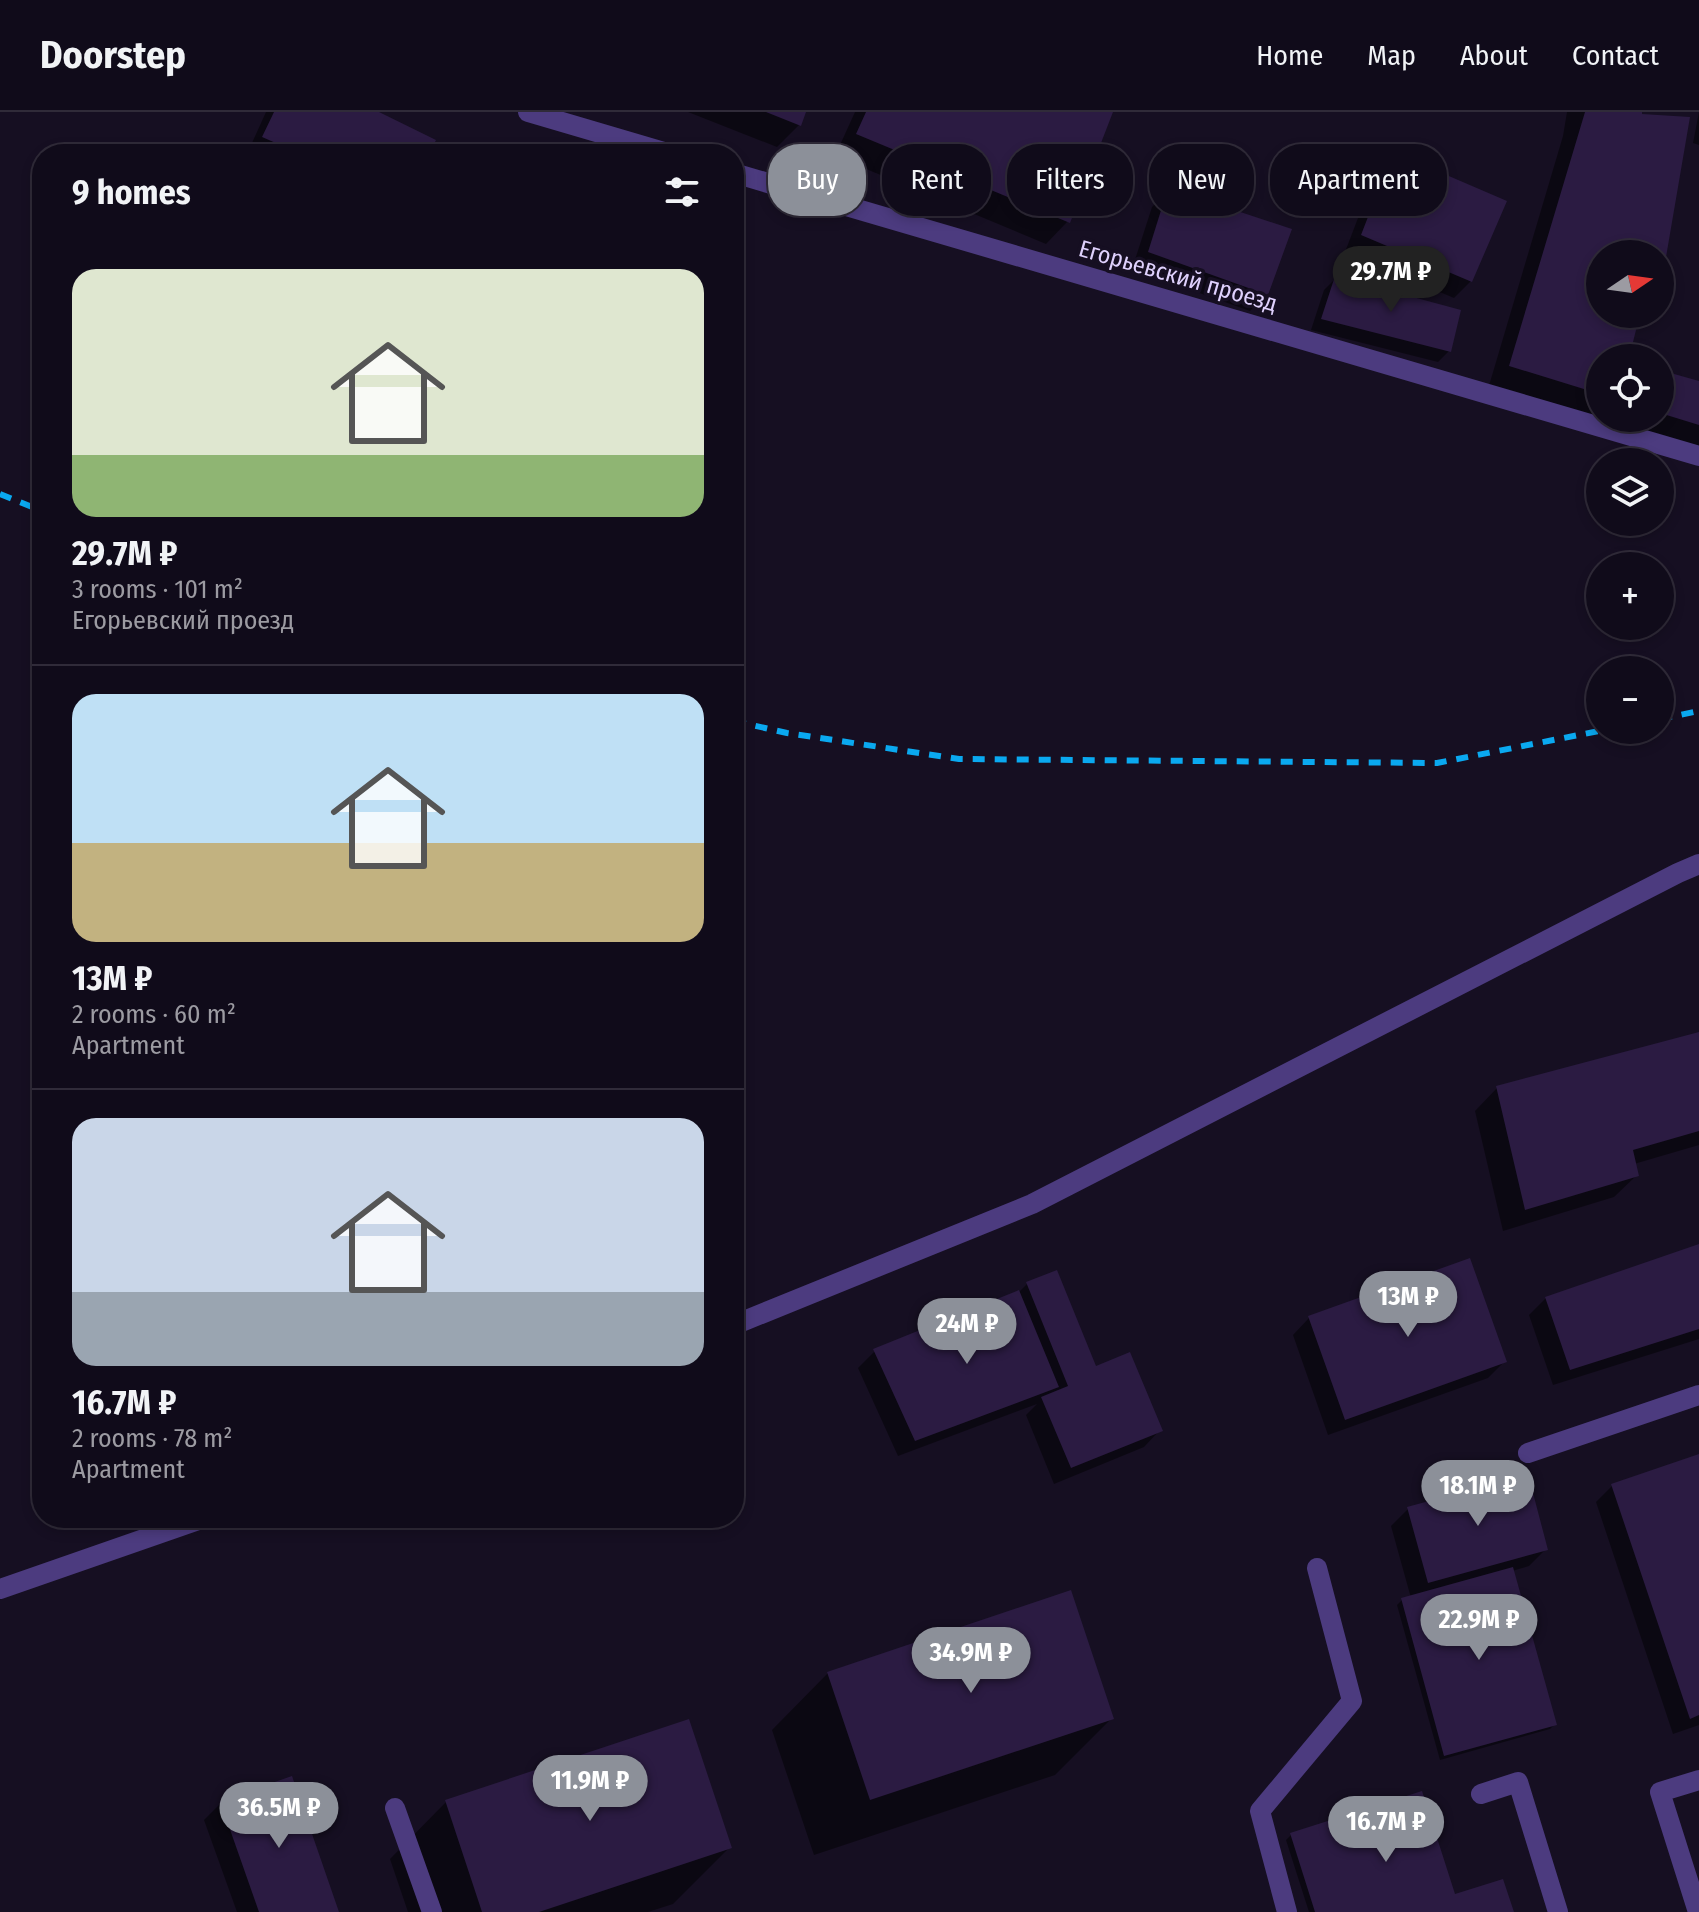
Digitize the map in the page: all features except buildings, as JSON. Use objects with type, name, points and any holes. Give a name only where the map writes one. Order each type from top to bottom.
[{"type":"street","points":[[528,112],[637,144]]},
{"type":"street","name":"Егорьевский проезд","points":[[744,176],[1699,456]]},
{"type":"street","points":[[744,1321],[1032,1204],[1699,864]]},
{"type":"street","points":[[1528,1453],[1699,1395]]},
{"type":"street","points":[[0,1589],[175,1528]]},
{"type":"street","points":[[1287,1912],[1260,1811],[1352,1701],[1317,1568]]},
{"type":"street","points":[[1698,1912],[1660,1792],[1699,1780]]},
{"type":"street","points":[[1481,1794],[1518,1782],[1558,1912]]},
{"type":"street","points":[[395,1808],[432,1912]]},
{"type":"railway","points":[[0,494],[32,507]]},
{"type":"railway","points":[[1674,716],[1699,711]]},
{"type":"railway","points":[[744,723],[787,733],[959,759],[1437,763],[1586,734]]}]
